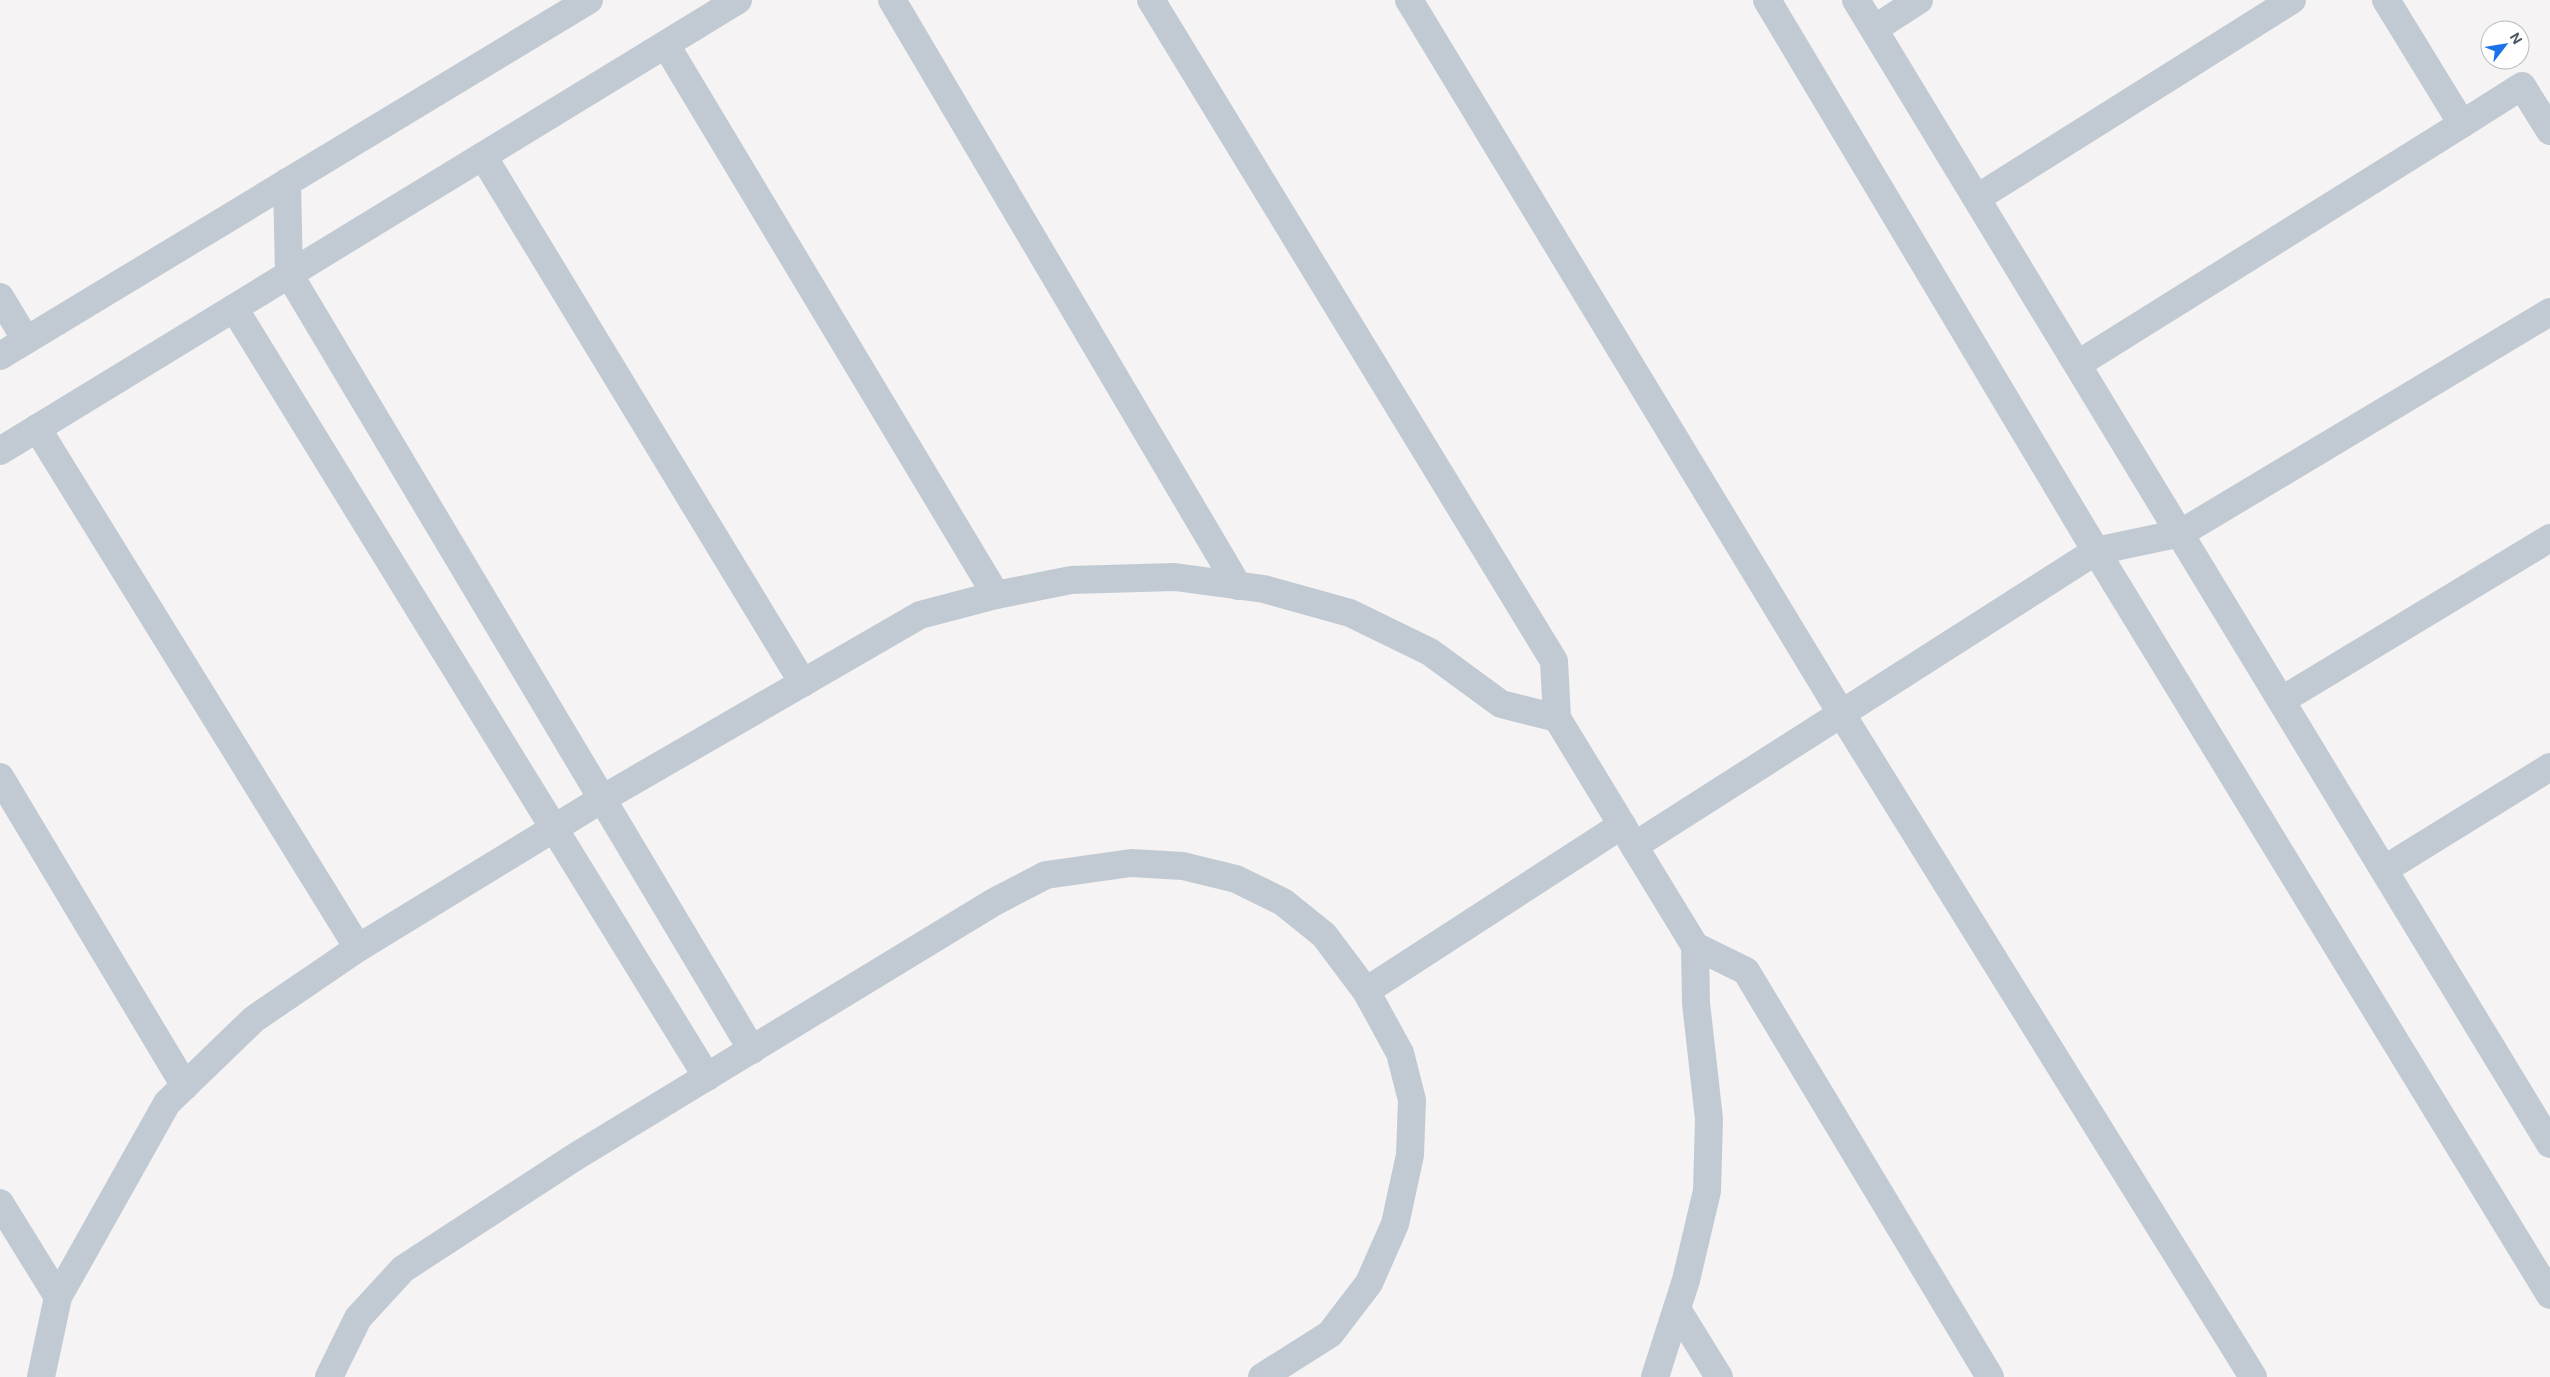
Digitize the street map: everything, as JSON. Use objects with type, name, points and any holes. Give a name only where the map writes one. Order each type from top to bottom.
[{"type":"street","points":[[0,356],[588,0]]},
{"type":"street","points":[[0,451],[738,0]]},
{"type":"street","points":[[892,0],[1238,586]]},
{"type":"street","points":[[1151,0],[1554,661],[1558,718],[1695,946],[1696,1003],[1709,1119],[1707,1191],[1677,1309],[1655,1377]]},
{"type":"street","points":[[1409,0],[1841,713],[2253,1377]]},
{"type":"street","points":[[1767,0],[2096,550],[2550,1295]]},
{"type":"street","points":[[1856,0],[2385,869],[2550,1144]]},
{"type":"street","points":[[1874,29],[1919,0]]},
{"type":"street","points":[[1977,198],[2292,0]]},
{"type":"street","points":[[2386,0],[2462,124]]},
{"type":"street","points":[[666,44],[996,595]]},
{"type":"street","points":[[2078,364],[2522,86],[2550,131]]},
{"type":"street","points":[[483,156],[803,683]]},
{"type":"street","points":[[287,182],[289,274],[752,1050]]},
{"type":"street","points":[[0,297],[26,340]]},
{"type":"street","points":[[234,308],[707,1077]]},
{"type":"street","points":[[1366,991],[1628,835],[1841,713],[2096,550],[2181,533],[2550,312]]},
{"type":"street","points":[[37,428],[358,948]]},
{"type":"street","points":[[2282,700],[2550,538]]},
{"type":"street","points":[[41,1377],[58,1297],[168,1103],[254,1019],[358,948],[602,799],[920,615],[996,595],[1081,579],[1175,577],[1264,589],[1350,613],[1430,652],[1501,704],[1558,718]]},
{"type":"street","points":[[2385,869],[2550,767]]},
{"type":"street","points":[[0,778],[185,1086]]},
{"type":"street","points":[[329,1377],[358,1318],[403,1269],[575,1157],[994,902],[1046,875],[1131,863],[1184,866],[1236,879],[1283,902],[1324,935],[1366,991],[1400,1053],[1412,1100],[1410,1156],[1395,1224],[1369,1283],[1330,1334],[1262,1377]]},
{"type":"street","points":[[1695,946],[1746,971],[1990,1377]]},
{"type":"street","points":[[0,1203],[58,1297]]},
{"type":"street","points":[[1677,1309],[1719,1377]]}]
